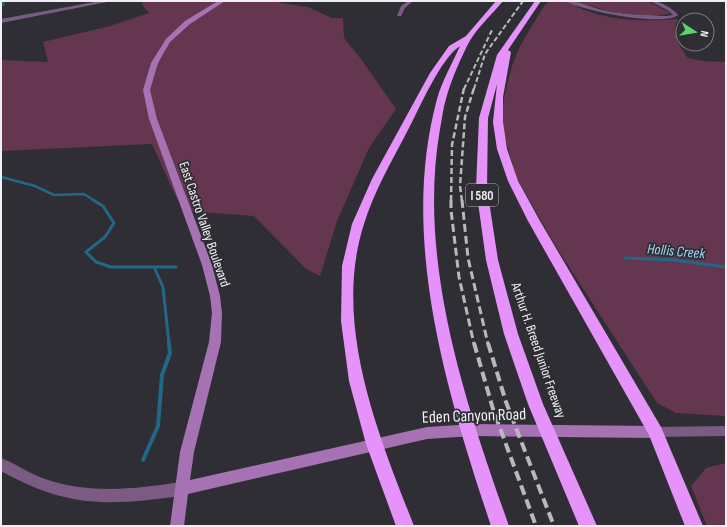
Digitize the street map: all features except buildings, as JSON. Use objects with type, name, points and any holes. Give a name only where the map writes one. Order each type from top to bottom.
[{"type":"highway","points":[[500,1],[469,38],[450,75],[441,102],[433,140],[429,180],[430,230],[434,274],[443,326],[460,396],[481,470],[500,526]]},
{"type":"highway","name":"Arthur H. Breed Junior Freeway","points":[[538,1],[525,15],[509,39],[495,68],[484,110],[480,145],[481,187],[485,223],[497,281],[513,336],[534,397],[588,526]]},
{"type":"highway","points":[[405,526],[374,444],[358,386],[349,330],[347,288],[348,266],[362,212],[371,190],[419,99],[434,73],[452,48],[469,38]]},
{"type":"highway","points":[[509,39],[499,97],[498,116],[501,142],[510,172],[534,221],[656,432],[694,526]]},
{"type":"main road","name":"East Castro Valley Boulevard","points":[[177,526],[191,436],[215,342],[217,309],[207,265],[153,118],[147,94],[147,86],[153,63],[166,42],[178,29],[204,11],[222,1]]},
{"type":"main road","name":"Eden Canyon Road","points":[[182,489],[427,433],[456,430],[656,432]]},
{"type":"street","points":[[1,21],[109,1]]},
{"type":"street","points":[[399,15],[403,7],[411,1]]},
{"type":"street","points":[[568,1],[599,11],[625,16],[669,17],[676,15],[671,10],[652,1]]},
{"type":"street","name":"Eden Canyon Road","points":[[656,432],[726,431]]},
{"type":"street","points":[[1,464],[54,490],[78,494],[123,496],[182,489]]},
{"type":"shaded area","points":[[147,1],[270,1],[308,7],[332,18],[343,18],[344,38],[361,59],[396,109],[369,148],[337,221],[320,276],[306,269],[254,216],[185,211],[176,197],[152,144],[1,151],[1,60],[48,62],[43,42],[110,26],[149,13],[141,3]]},
{"type":"shaded area","points":[[550,1],[647,1],[671,13],[659,15],[633,15],[612,12],[588,5],[575,6],[599,15],[625,19],[675,19],[675,52],[684,52],[688,58],[703,61],[726,62],[726,416],[676,413],[657,403],[558,250],[516,177],[504,134],[502,121],[504,98],[512,66],[520,46],[544,6]]},
{"type":"shaded area","points":[[726,463],[726,526],[707,526],[691,486],[706,468]]},
{"type":"waterway","points":[[1,6],[4,4],[3,1]]},
{"type":"waterway","name":"Hollis Creek","points":[[1,177],[35,186],[54,195],[84,194],[95,201]]},
{"type":"waterway","name":"Hollis Creek","points":[[93,200],[103,206],[114,223],[105,237],[86,252],[96,262],[111,267],[154,267]]},
{"type":"waterway","name":"Hollis Creek","points":[[625,258],[674,260],[726,267]]},
{"type":"waterway","name":"Hollis Creek","points":[[154,267],[176,267]]},
{"type":"waterway","points":[[154,267],[163,287],[169,344]]},
{"type":"waterway","points":[[143,460],[158,426],[162,375],[170,353],[169,343]]},
{"type":"railway","points":[[474,89],[485,54],[523,1]]},
{"type":"railway","points":[[464,89],[492,30]]},
{"type":"railway","points":[[451,201],[452,145],[464,88]]},
{"type":"railway","points":[[462,201],[460,186],[465,117],[474,88]]},
{"type":"railway","points":[[462,200],[468,258],[488,344]]},
{"type":"railway","points":[[451,201],[459,277],[474,344]]},
{"type":"railway","points":[[474,343],[493,409],[536,526]]},
{"type":"railway","points":[[488,343],[506,402],[554,526]]}]
